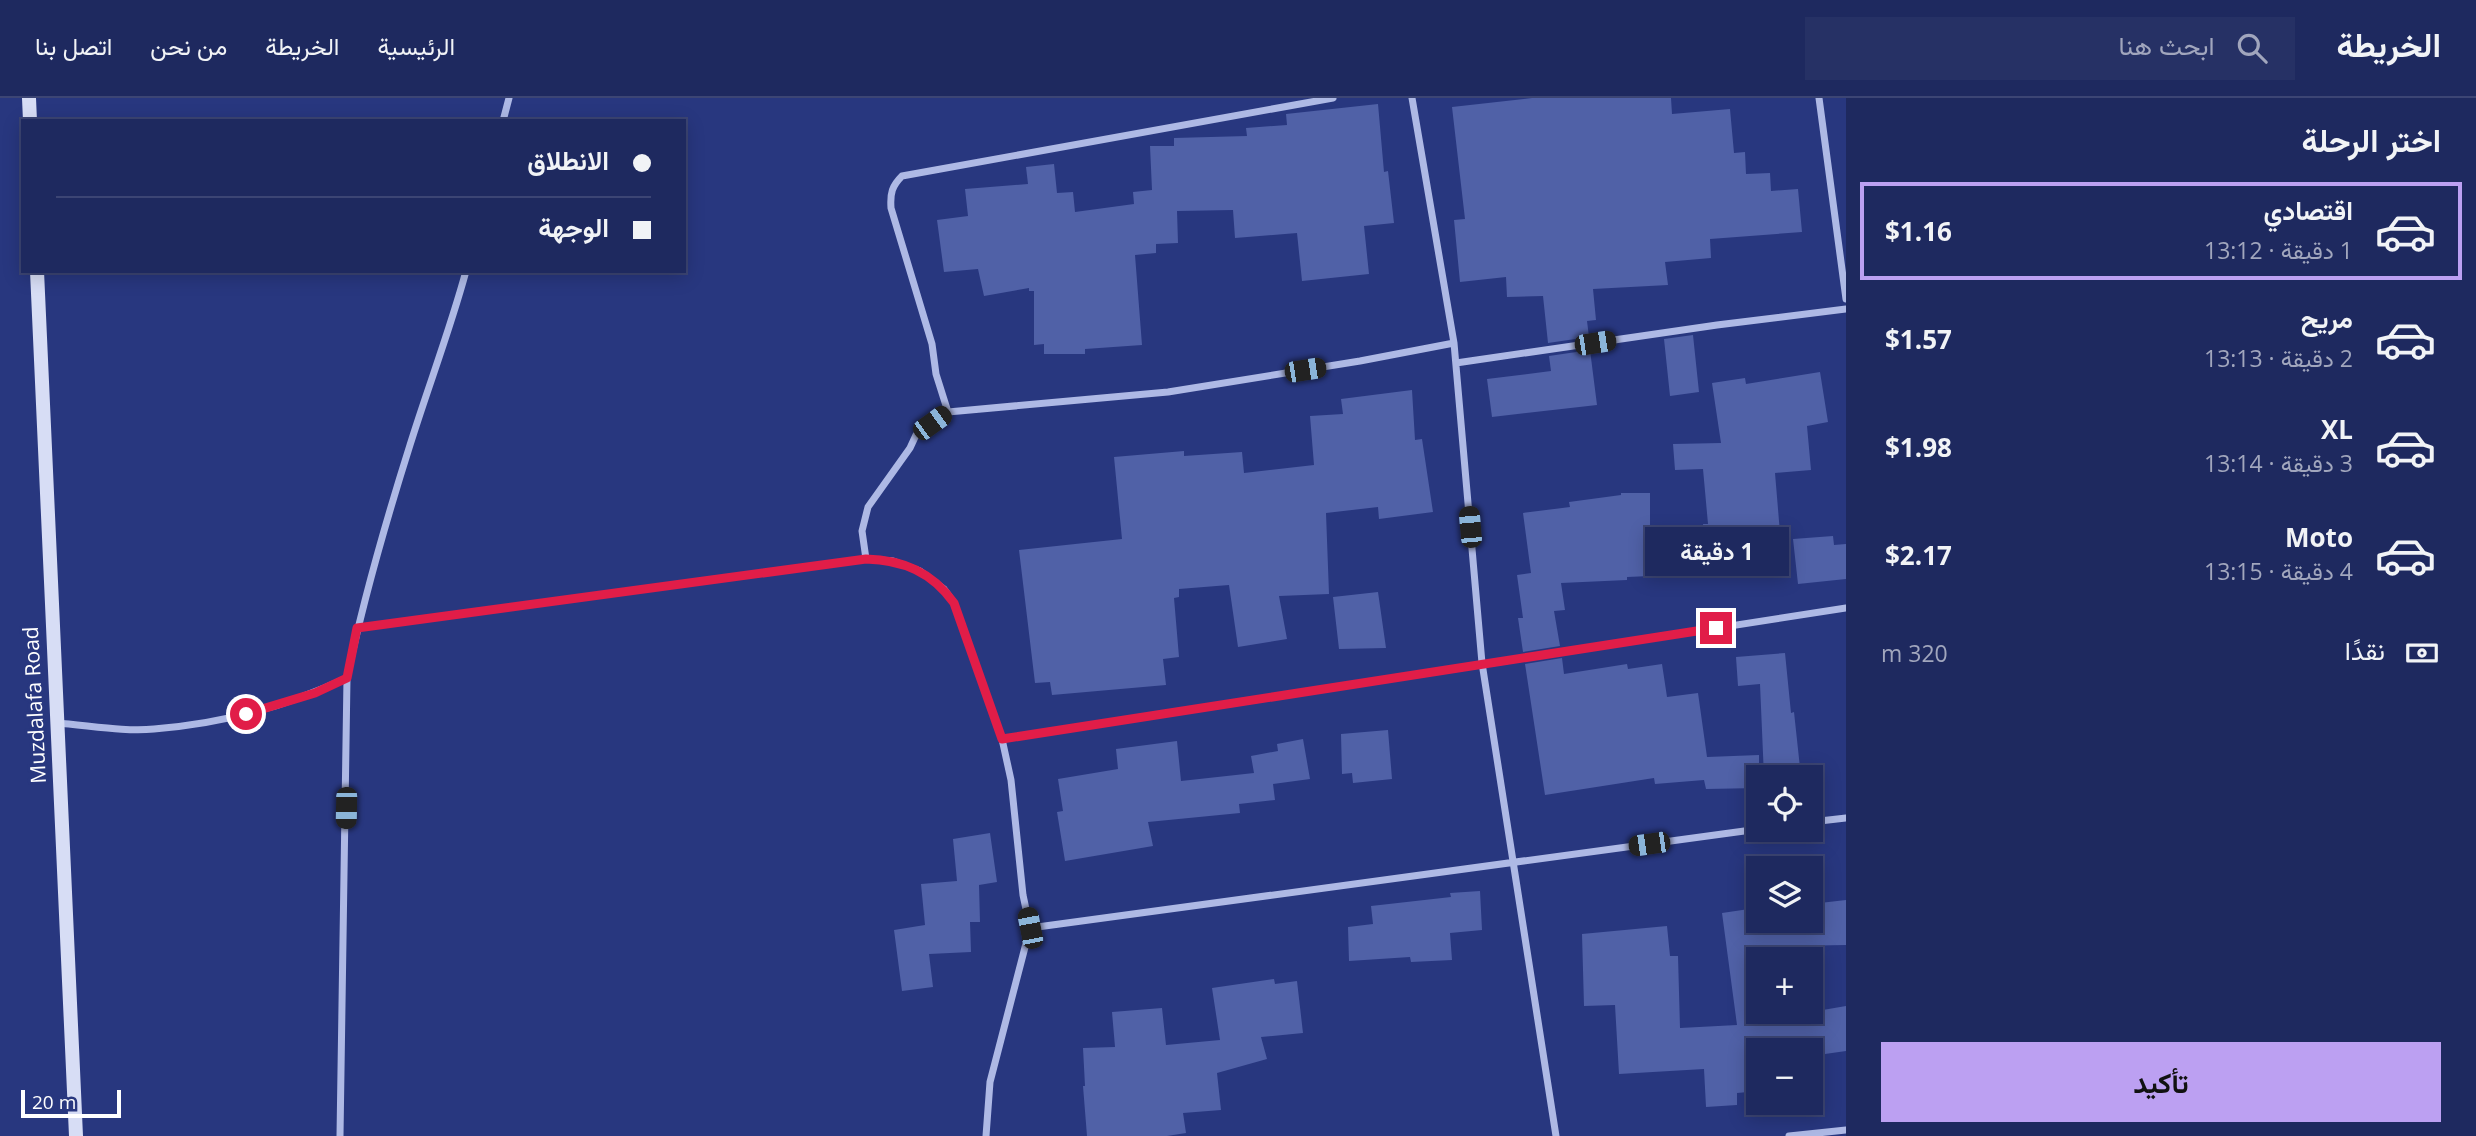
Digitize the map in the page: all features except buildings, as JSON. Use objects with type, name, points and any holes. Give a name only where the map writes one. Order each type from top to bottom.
[{"type":"street","points":[[29,98],[30,119]]},
{"type":"street","points":[[504,119],[509,98]]},
{"type":"street","points":[[948,412],[936,374],[932,344],[891,208],[893,184],[902,176],[1333,98]]},
{"type":"street","points":[[1412,98],[1454,343],[1482,663],[1556,1136]]},
{"type":"street","points":[[1819,98],[1846,299]]},
{"type":"street","name":"Muzdalafa Road","points":[[37,273],[76,1136]]},
{"type":"street","points":[[340,1136],[347,678],[357,628],[410,446],[465,273]]},
{"type":"street","points":[[1456,363],[1846,309]]},
{"type":"street","points":[[866,559],[862,531],[868,507],[910,448],[916,435],[948,412],[1168,392],[1454,343]]},
{"type":"street","points":[[357,628],[866,559],[907,565],[935,581],[954,603],[1002,739],[1011,780],[1023,895],[1030,928],[990,1082],[986,1136]]},
{"type":"street","points":[[1002,739],[1846,608]]},
{"type":"street","points":[[57,723],[152,730],[198,723],[246,714],[284,703],[315,693],[347,678]]},
{"type":"street","points":[[1823,821],[1846,818]]},
{"type":"street","points":[[1030,928],[1746,831]]},
{"type":"street","points":[[1788,1136],[1846,1130]]},
{"type":"route","points":[[246,714],[315,693],[347,678],[357,628],[866,559],[907,565],[944,589],[954,603],[1002,739],[1716,628]]}]
